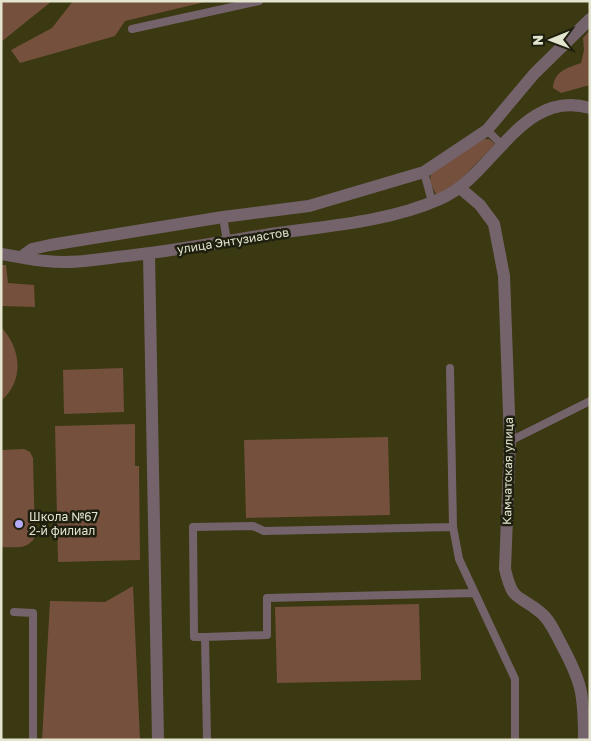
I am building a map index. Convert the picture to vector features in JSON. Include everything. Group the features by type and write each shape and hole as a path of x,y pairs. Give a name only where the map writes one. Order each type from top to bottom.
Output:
{"street":[{"path":"21,257 32,250 50,245 222,217 309,206 424,172 487,130 534,74 590,19"},
{"name":"улица Энтузиастов","path":"1,254 47,261 84,261 149,254 367,220 432,202 460,188 533,115 563,105 577,104 590,108"},
{"name":"Камчатская улица","path":"460,188 480,205 494,224 504,276 510,442 505,569 509,586 518,599 540,612 549,621 580,679 584,700 584,740"},
{"path":"149,254 158,740"}],"lane":[{"path":"132,29 259,1"},
{"path":"487,130 503,146"},
{"path":"424,172 432,202"},
{"path":"222,217 227,241"},
{"path":"450,368 453,527 459,559 515,679 515,740"},
{"path":"510,442 590,400"},
{"path":"453,527 264,531 253,526 192,527 194,637 267,635 266,598 474,593"},
{"path":"14,612 33,613 33,740"},
{"path":"205,637 207,740"}],"shaded area":[{"path":"1,1 52,1 1,42"},
{"path":"73,1 209,1 125,21 115,36 20,63 11,50 52,28"},
{"path":"590,30 590,85 561,93 553,88 554,82 562,71 581,63 584,50 583,38"},
{"path":"484,139 489,139 495,144 461,179 437,196 430,183 431,172"},
{"path":"1,265 6,265 8,283 34,285 35,307 1,306"},
{"path":"1,327 13,344 18,364 14,384 1,401"},
{"path":"123,368 124,412 64,414 63,370"},
{"path":"135,424 135,466 139,466 140,560 58,562 55,426"},
{"path":"388,437 390,515 246,518 244,440"},
{"path":"24,449 30,452 33,458 35,537 25,546 1,547 1,450"},
{"path":"133,586 140,740 42,740 50,601 105,602"},
{"path":"419,604 421,680 277,683 275,607"}],"place":[{"name":"Школа №67 2-й филиал","path":"19,524"}]}
